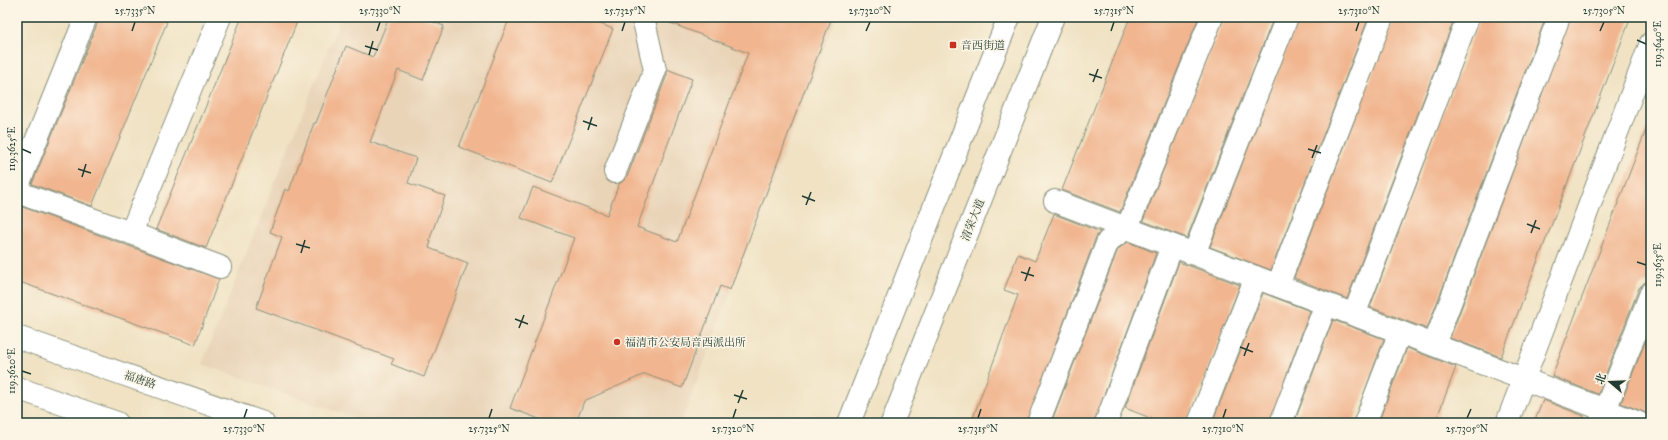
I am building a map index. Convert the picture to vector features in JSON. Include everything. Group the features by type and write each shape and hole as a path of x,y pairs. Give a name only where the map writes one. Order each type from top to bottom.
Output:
{"street":[{"path":"17,188 86,17"},
{"path":"131,233 220,17"},
{"path":"615,172 656,70 643,17"},
{"path":"849,423 1009,17"},
{"name":"清荣大道","path":"892,423 1053,17"},
{"path":"1038,423 1108,241 1127,228 1212,17"},
{"path":"1194,254 1287,17"},
{"path":"1278,285 1382,17"},
{"path":"1354,315 1468,17"},
{"path":"1434,345 1558,17"},
{"path":"1507,423 1651,43"},
{"path":"17,192 220,267"},
{"path":"1055,201 1524,380 1603,416 1640,423"},
{"path":"1106,423 1172,246"},
{"path":"1198,423 1256,277"},
{"path":"1603,416 1651,293"},
{"path":"1281,423 1326,304"},
{"path":"1365,423 1400,332"},
{"name":"福唐路","path":"17,337 263,423"},
{"path":"17,388 117,423"}],"shaded area":[{"path":"341,17 836,17 681,423 369,423 202,364"}],"building":[{"path":"100,17 154,17 167,22 92,206 32,184"},
{"path":"242,17 299,17 206,248 156,229"},
{"path":"389,17 421,17 444,26 423,80 398,70 370,142 416,158 408,183 445,196 429,241 431,241 429,248 468,263 424,377 391,364 394,359 256,308 282,237 270,232 285,189 289,191 314,123 316,123 346,46 373,57"},
{"path":"510,17 583,17 613,29 552,183 459,147"},
{"path":"661,17 832,17 730,290 720,286 682,388 645,374 584,401 576,423 550,423 510,408 574,238 521,218 533,187 607,215 619,184 627,177 667,75 667,69 692,79 637,227 677,242 748,53 660,19"},
{"path":"1130,17 1199,17 1120,212 1062,190"},
{"path":"1224,17 1274,17 1187,238 1143,221"},
{"path":"1299,17 1369,17 1271,270 1210,247"},
{"path":"1394,17 1455,17 1347,299 1294,278"},
{"path":"1480,17 1546,17 1427,329 1370,307"},
{"path":"1571,17 1631,17 1501,357 1450,338"},
{"path":"1649,122 1651,122 1651,281 1644,283 1639,288 1598,394 1552,376"},
{"path":"17,205 219,279 195,345 17,281"},
{"path":"1054,214 1100,232 1096,237 1026,423 971,423 1018,295 1004,290 1018,254 1035,261"},
{"path":"1128,242 1156,253 1094,423 1051,423 1118,249"},
{"path":"1179,262 1240,285 1187,423 1163,423 1125,408"},
{"path":"1263,293 1310,311 1269,423 1212,423"},
{"path":"1333,320 1384,339 1353,423 1294,423"},
{"path":"1651,327 1651,419 1644,412 1621,403"},
{"path":"1407,348 1456,367 1435,423 1378,423"},
{"path":"1543,400 1584,416 1582,423 1534,423"}],"place":[{"name":"音西街道","path":"953,45"},
{"name":"福清市公安局音西派出所","path":"617,342"}]}
